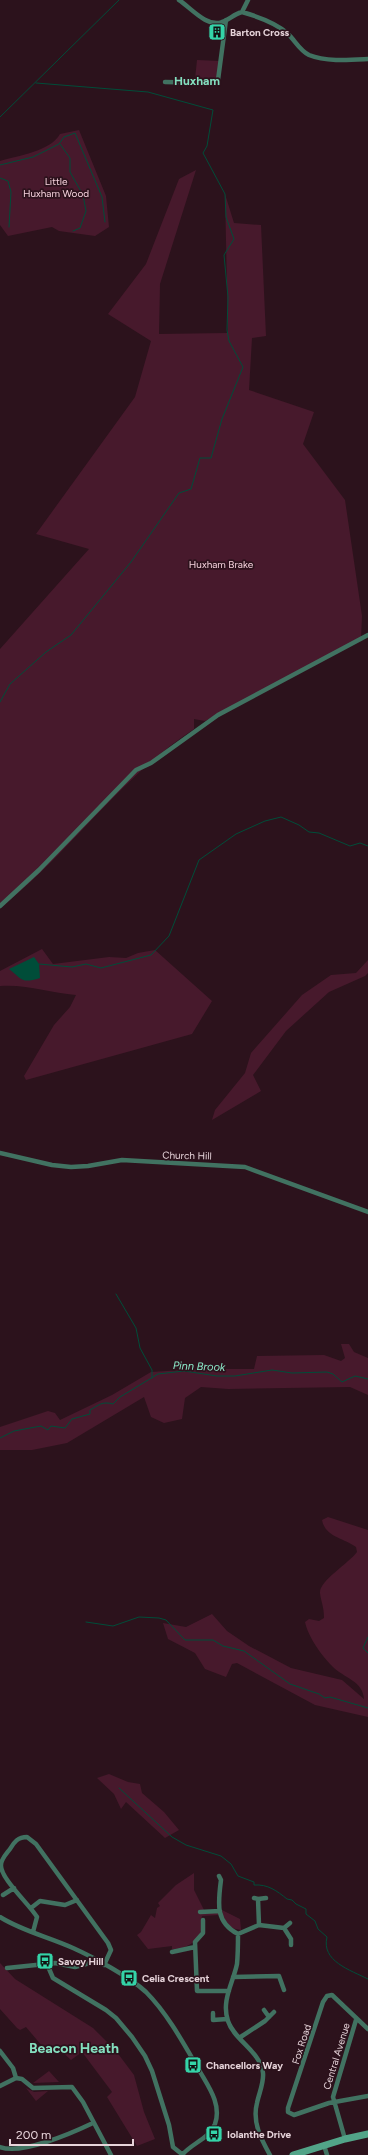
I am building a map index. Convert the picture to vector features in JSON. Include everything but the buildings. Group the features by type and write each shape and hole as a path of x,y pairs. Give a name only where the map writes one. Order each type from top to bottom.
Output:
{"street":[{"path":"179,0 207,21 220,23 242,12 248,0"},
{"path":"242,12 280,28 287,33 301,49 313,56 336,60 368,59"},
{"path":"165,82 208,83 218,80 226,20"},
{"path":"0,906 39,870 136,770 151,763 218,715 368,635"},
{"name":"Church Hill","path":"0,1153 52,1165 72,1167 88,1166 122,1160 245,1167 368,1212"},
{"path":"33,1932 38,1919 2,1872 1,1864 18,1839 28,1837 36,1844 110,1947 110,1954 104,1965"},
{"path":"220,1876 221,1917 225,1926 238,1934"},
{"path":"3,1895 14,1888"},
{"path":"213,1895 220,1894"},
{"path":"259,1925 256,1898 266,1898"},
{"path":"31,1908 40,1901 65,1905 77,1900"},
{"path":"200,1912 220,1912"},
{"path":"0,1917 84,1954 146,1992 164,2014 213,2095 216,2112 213,2126 204,2138 188,2148 182,2155 173,2147 169,2125 152,2071 145,2056 132,2037 116,2018 106,2010 53,1978 47,1964"},
{"path":"197,1991 196,1940 203,1933 203,1920"},
{"path":"238,1934 259,1925 284,1928 290,1923"},
{"path":"284,1928 291,1939 291,1946"},
{"path":"238,1934 237,1964 234,1977 228,1991 226,2003 227,2019 232,2029 262,2067 263,2080 256,2104 256,2123 270,2155"},
{"path":"172,1952 196,1947"},
{"path":"81,1966 84,1954"},
{"path":"7,1968 15,1970 47,1964 60,1964 76,1967 97,1961"},
{"path":"279,1976 283,1971"},
{"path":"234,1977 279,1976"},
{"path":"279,1976 284,1990"},
{"path":"191,1992 228,1991"},
{"name":"Fox Road","path":"334,2102 294,2115 288,2112 288,2108 327,1996 332,1995 339,2000 356,2020"},
{"path":"264,2010 269,2017"},
{"path":"239,2038 274,2012"},
{"path":"213,2013 212,2022 227,2019"},
{"path":"356,2020 368,2029"},
{"name":"Central Avenue","path":"345,2139 333,2097 356,2020"},
{"path":"0,2051 13,2068 16,2078"},
{"path":"0,2086 16,2078 22,2079 33,2088 72,2087 83,2102 111,2155"},
{"path":"334,2102 368,2096"},
{"path":"0,2148 15,2148 52,2141 93,2123"},
{"path":"293,2155 345,2139 368,2134"},
{"path":"324,2145 327,2155"}],"green space":[{"path":"197,60 219,61 218,80 195,79"},
{"name":"Little Huxham Wood","path":"79,130 106,196 109,227 95,236 59,231 52,227 8,236 0,225 0,161 42,149 56,140 60,134"},
{"name":"Huxham Brake","path":"196,170 160,284 159,334 228,333 225,194 234,223 261,225 266,336 252,338 249,390 314,412 303,444 345,500 362,616 361,639 205,721 194,719 194,729 142,770 49,864 0,908 0,649 89,549 36,534 135,397 151,341 108,314 146,264 179,179"},
{"path":"42,949 53,964 109,957 126,958 138,953 155,950 212,1001 192,1034 26,1080 24,1076 54,1025 70,1007 76,995 29,987 0,986 0,971"},
{"path":"368,960 368,973 365,976 329,992 286,1031 253,1075 261,1091 212,1120 215,1110 245,1073 251,1053 302,995 331,975 356,973"},
{"path":"341,1344 349,1344 354,1352 368,1358 368,1395 350,1387 228,1389 201,1387 185,1398 182,1419 164,1423 151,1417 144,1397 67,1443 32,1450 0,1450 0,1427 48,1411 55,1413 60,1420 112,1395 151,1372 198,1369 254,1369 257,1356 324,1355 341,1361 345,1358"},
{"path":"328,1517 368,1530 368,1717 315,1705 237,1663 232,1664 226,1677 205,1669 195,1653 168,1639 163,1623 186,1627 212,1614 227,1631 249,1646 291,1668 342,1680 364,1699 363,1693 357,1684 337,1671 320,1652 309,1634 305,1622 309,1619 319,1621 324,1618 324,1610 320,1593 321,1588 329,1578 357,1552 356,1547 331,1534 327,1530 322,1520"},
{"path":"109,1774 128,1782 140,1784 142,1793 164,1812 179,1830 165,1838 126,1802 121,1809 114,1794 97,1778"},
{"path":"194,1873 194,1890 204,1910 219,1910 219,1915 202,1916 200,1935 188,1946 176,1949 172,1949 172,1946 148,1949 137,1935 141,1932 151,1915 155,1918 157,1908 160,1906 158,1903 176,1885"},
{"path":"222,1910 240,1919 241,1930 231,1928 223,1917"},
{"path":"0,1963 15,1979 93,2028 116,2051 134,2075 144,2112 155,2139 137,2146 107,2097 112,2092 82,2052 71,2060 57,2047 48,2053 26,2027 20,2030 17,2028 0,2009"},
{"path":"49,2071 59,2082 33,2083"},
{"path":"26,2088 34,2092 48,2091 36,2101"}],"shaded area":[{"path":"34,957 39,964 40,978 29,981 22,980 9,969"}],"waterway":[{"path":"0,117 119,0"},
{"path":"0,702 10,684 46,652 71,635 131,562 179,493 191,489 200,458 211,458 222,419 243,367 229,341 227,330 228,297 224,255 234,239 226,217 225,194 203,153 207,146 213,110 148,92 36,83"},
{"path":"0,165 33,157 59,144 64,137 75,133 102,197 105,222"},
{"path":"60,144 70,158 70,172 83,195 86,211 80,228 73,231"},
{"path":"0,178 8,181 11,192 9,227"},
{"path":"39,964 72,967 86,964 101,968 151,955 169,936 199,860 236,834 265,821 281,817 299,825 309,832 319,833 350,846 360,843 368,846"},
{"path":"116,1294 136,1328 140,1348 152,1370 152,1378"},
{"name":"Pinn Brook","path":"0,1438 14,1431 41,1426 48,1430 51,1426 65,1428 72,1419 90,1414 90,1410 101,1404 113,1404 120,1397 158,1374 184,1371 217,1376 235,1376 272,1370 292,1373 327,1372 333,1374 342,1382 355,1376 368,1379"},
{"path":"86,1622 113,1626 139,1617 159,1618 166,1620 185,1640 213,1640 223,1646 244,1651 290,1684 319,1694 325,1698 330,1697 368,1708"},
{"name":"Pinn Brook","path":"368,1637 363,1648 368,1653"},
{"path":"119,1788 172,1837 186,1845 221,1856 231,1864 238,1876 254,1882 254,1885 272,1889 306,1909 306,1914 315,1921 318,1929 327,1937 326,1945 328,1952 338,1964 368,1979"}],"place":[{"name":"Barton Cross","path":"217,32"},
{"name":"Savoy Hill","path":"45,1961"},
{"name":"Celia Crescent","path":"129,1978"},
{"name":"Chancellors Way","path":"193,2065"},
{"name":"Iolanthe Drive","path":"214,2134"}],"district":[{"name":"Huxham","path":"197,81"},
{"name":"Beacon Heath","path":"74,2048"}]}
